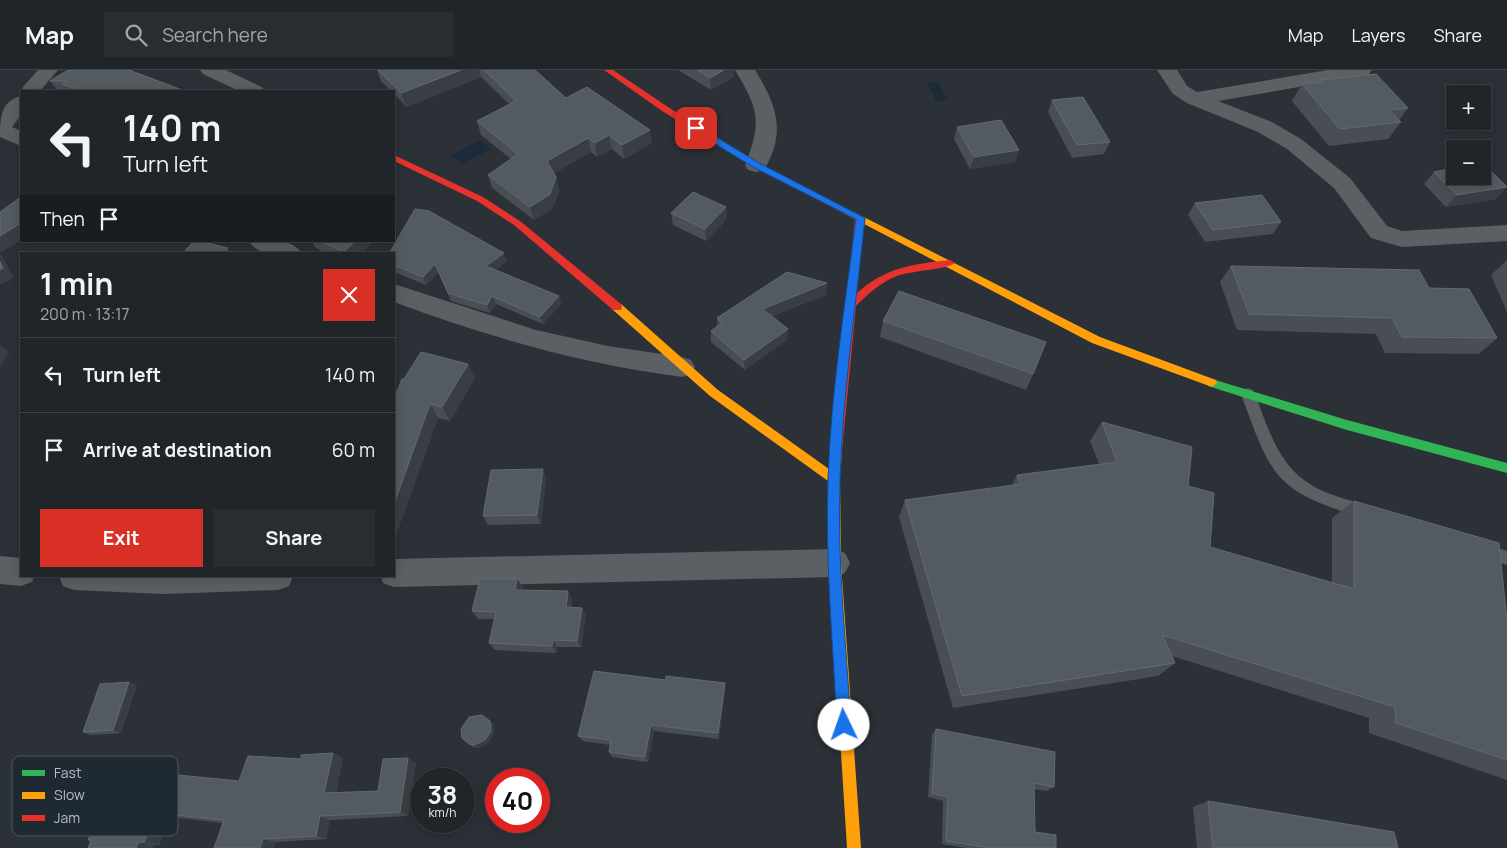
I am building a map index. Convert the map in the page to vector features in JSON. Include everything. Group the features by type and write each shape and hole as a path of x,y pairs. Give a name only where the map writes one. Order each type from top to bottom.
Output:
{"street":[{"path":"31,90 48,70"},
{"path":"210,70 253,90"},
{"path":"608,70 665,110 756,165 950,263 1096,340 1183,374 1347,426 1507,468"},
{"path":"745,70 768,112 768,133 756,165"},
{"path":"1167,70 1180,90 1194,99 1264,127 1294,144 1342,183 1373,226 1388,237 1402,239 1507,234"},
{"path":"1194,99 1362,70"},
{"path":"20,103 0,128 20,138"},
{"path":"395,158 480,199 517,223 651,336 682,367 772,437 834,480"},
{"path":"854,848 835,563 834,480 849,306 860,218"},
{"path":"262,242 286,252"},
{"path":"849,306 879,279 891,273 912,267 950,263"},
{"path":"395,293 465,319 588,354 639,363 682,367"},
{"path":"395,573 835,563"},
{"path":"0,570 20,572"},
{"path":"96,577 163,580 249,577"}],"lane":[{"path":"1248,394 1274,458 1290,480 1310,492 1378,516"},
{"path":"1470,546 1507,558"}],"water":[{"path":"938,82 948,100 936,101 927,83"},
{"path":"480,140 491,149 462,164 451,155"}],"building":[{"path":"68,70 129,70 182,90 78,90 62,84 67,81 50,81"},
{"path":"378,70 461,70 401,93"},
{"path":"484,70 535,70 566,98 587,87 650,130 622,145 609,135 595,143 588,138 547,161 556,177 550,194 530,207 488,175 518,154 477,121 516,101"},
{"path":"697,70 724,70 710,78"},
{"path":"1376,74 1408,108 1389,110 1401,122 1340,129 1302,84 1322,82 1320,80"},
{"path":"1083,97 1110,142 1077,145 1052,100"},
{"path":"1001,120 1019,150 974,157 957,127"},
{"path":"1446,170 1446,184 1434,172"},
{"path":"1491,171 1507,187 1457,195 1447,185 1491,185"},
{"path":"693,192 726,207 705,229 671,213"},
{"path":"1262,195 1281,222 1213,230 1195,203"},
{"path":"20,198 20,224 0,236 0,212"},
{"path":"415,209 429,211 504,253 486,266 559,296 540,317 492,296 487,305 448,293 435,264 423,277 395,265 395,252 390,252"},
{"path":"193,242 204,242 228,248 225,252 184,252"},
{"path":"322,242 354,242 344,252"},
{"path":"1231,266 1419,270 1429,288 1469,289 1497,338 1402,337 1392,318 1249,314"},
{"path":"787,272 827,283 763,309 788,329 744,360 711,331 722,323 717,318"},
{"path":"899,291 1046,342 1033,374 883,321"},
{"path":"421,352 468,364 442,407 430,404 395,501 395,396 402,379 404,379"},
{"path":"1102,422 1192,447 1188,486 1214,493 1210,547 1354,589 1354,501 1499,543 1507,621 1507,760 1396,723 1395,707 1162,635 1175,663 962,696 905,500 1021,484 1017,475 1117,462"},
{"path":"543,469 537,515 483,516 491,470"},
{"path":"480,579 517,579 515,590 568,591 566,607 582,608 577,641 553,640 552,646 489,643 496,612 472,611"},
{"path":"594,671 666,680 666,676 725,683 718,733 651,725 645,757 609,752 611,740 578,736"},
{"path":"129,682 113,730 83,732 100,684"},
{"path":"482,715 490,721 491,731 485,740 474,745 469,744 462,738 461,729 469,717"},
{"path":"936,729 1055,752 1054,787 1034,783 1035,832 1056,835 1056,848 990,848 946,841 948,797 932,793"},
{"path":"333,753 324,793 378,791 383,759 408,758 400,812 320,816 316,836 263,839 260,848 214,848 224,820 178,815 178,775 239,781 248,756 301,759 301,755"},
{"path":"1208,801 1394,832 1398,848 1213,848"},
{"path":"90,836 147,836 144,842 139,842 136,848 88,848 91,840 88,840"}],"traffic: fast":[{"path":"1212,383 1347,425 1507,468"}],"traffic: slow":[{"path":"848,212 1096,340 1212,383"},
{"path":"617,307 714,393 834,479"},
{"path":"836,451 834,479 835,563 854,848"}],"traffic: jam":[{"path":"608,70 665,109 756,165 848,212"},
{"path":"395,158 480,199 517,223 617,307"},
{"path":"836,451 860,218"},
{"path":"849,307 862,294 894,273 918,267 950,263"}],"route":[{"path":"696,128 756,165 860,218 849,306 834,480 835,563 844,725"}]}
